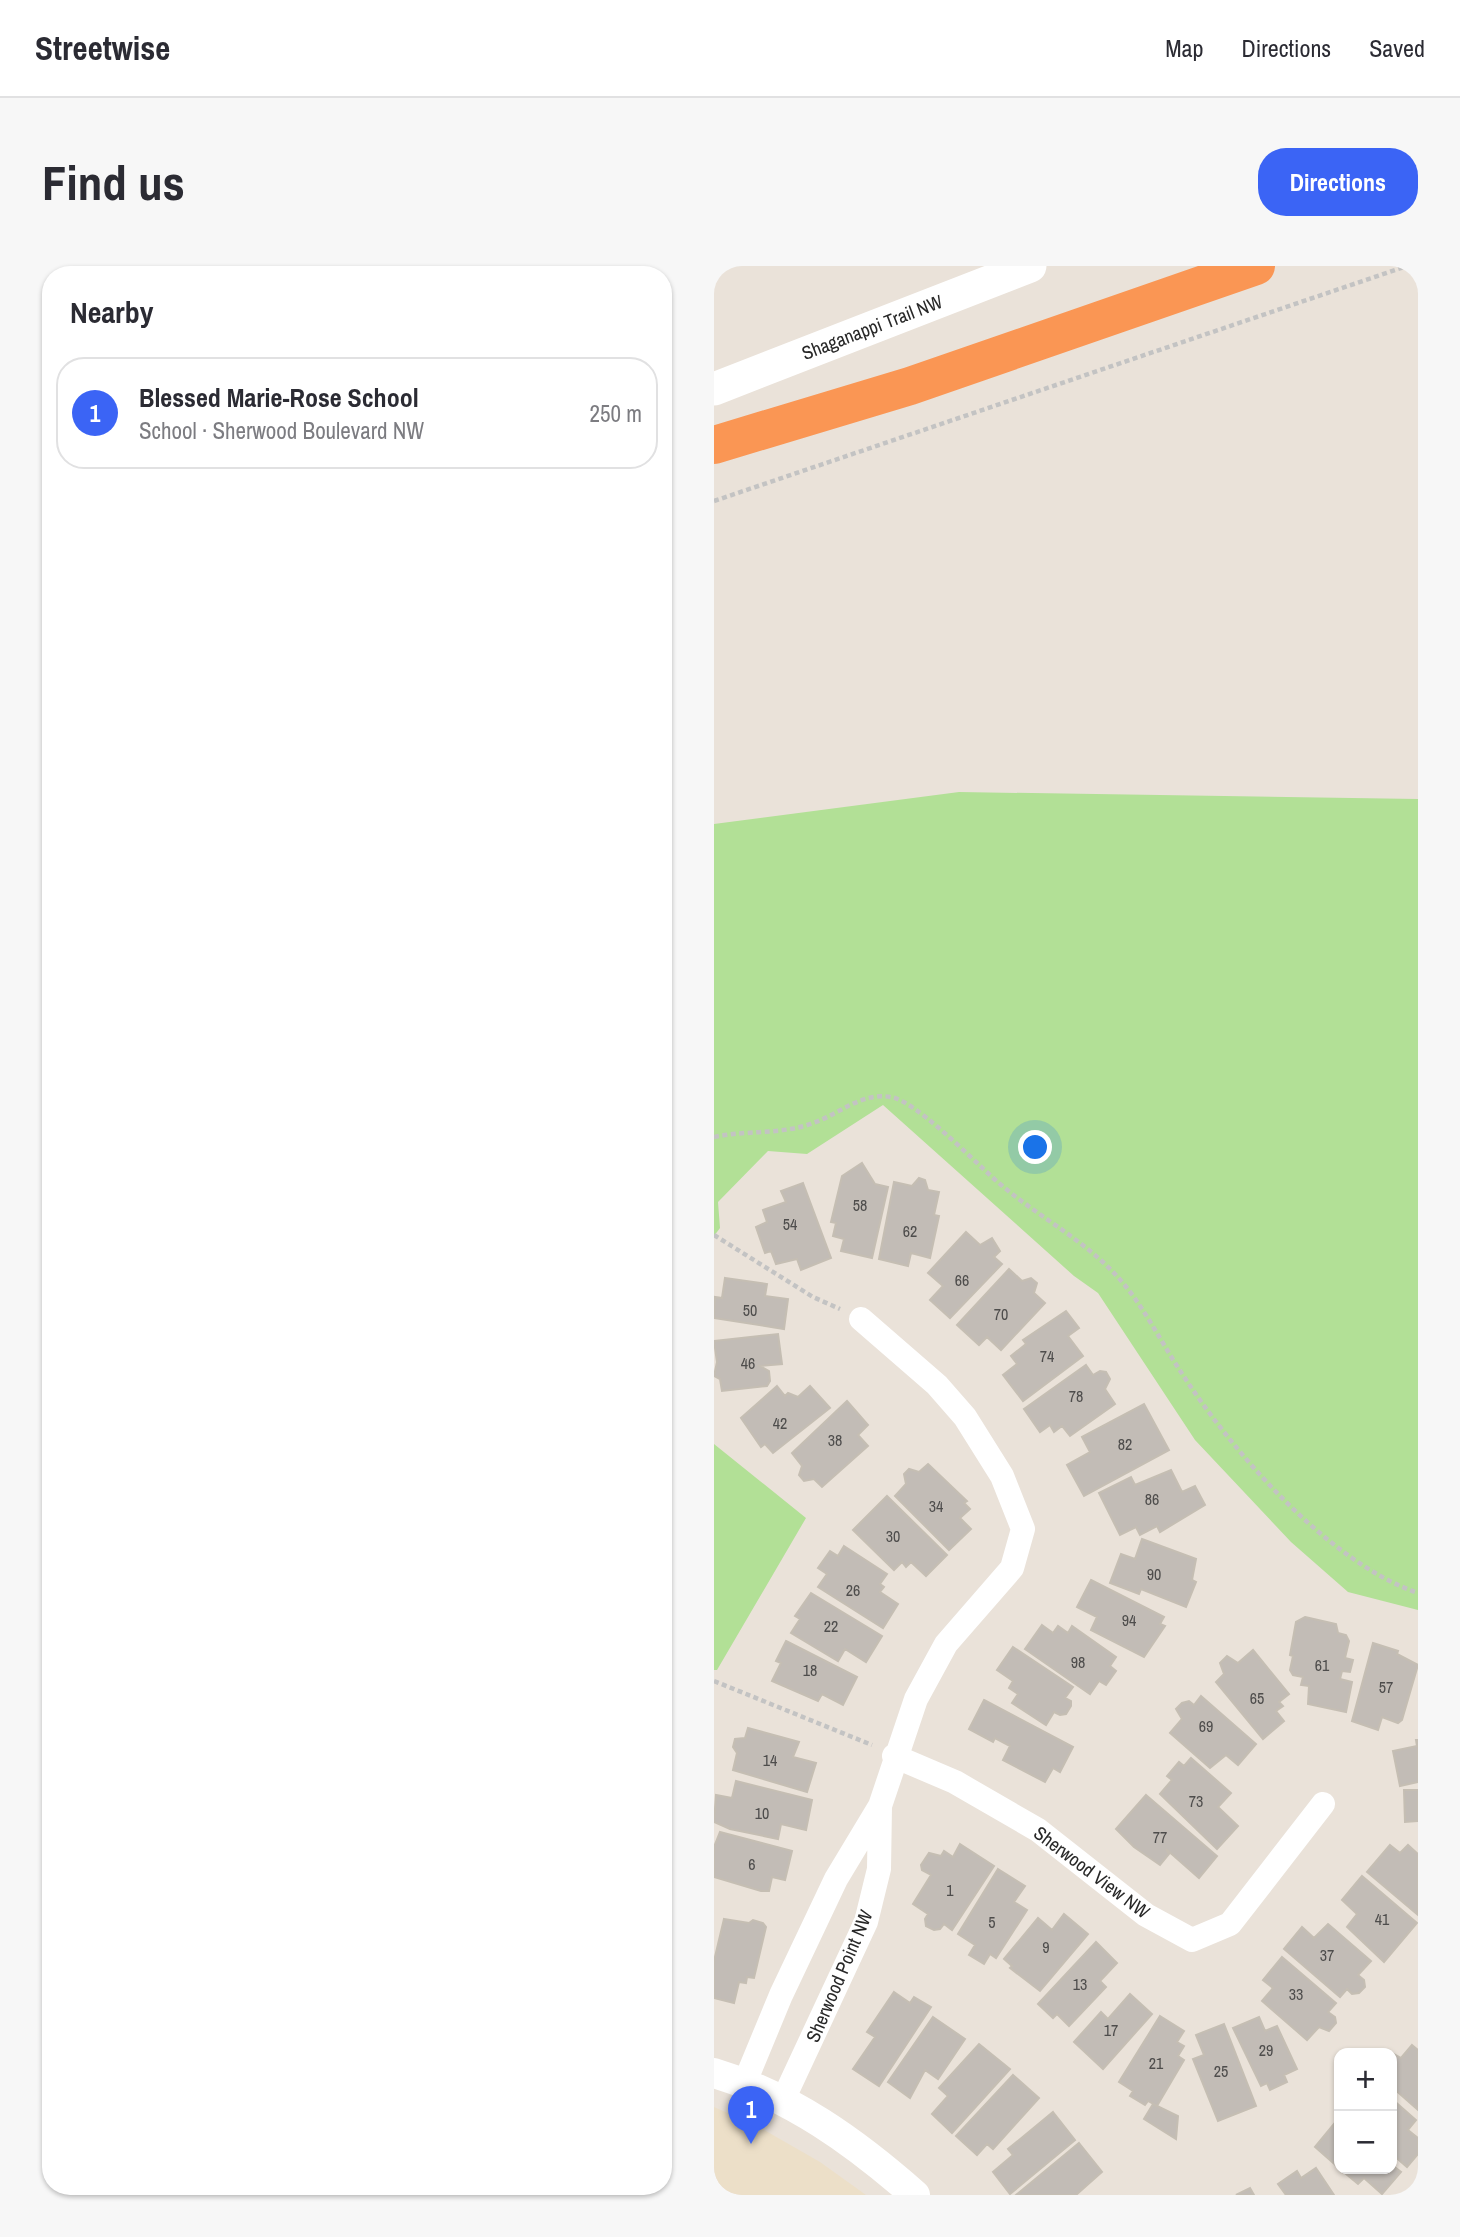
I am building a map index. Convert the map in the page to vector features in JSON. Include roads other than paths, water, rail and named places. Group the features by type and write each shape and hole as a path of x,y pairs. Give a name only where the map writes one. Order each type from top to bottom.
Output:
{"highway":[{"path":"714,445 910,386 1256,266"}],"main road":[{"name":"Shaganappi Trail NW","path":"714,389 1030,266"}],"street":[{"name":"Sherwood Point NW","path":"783,2100 866,1922 879,1869 880,1806 894,1756 916,1699 946,1644 1013,1568 1023,1529 1002,1476 965,1417 937,1385 861,1319"},
{"name":"Sherwood View NW","path":"894,1756 955,1782 1038,1830 1146,1914 1192,1940 1230,1924 1323,1804"},
{"name":"Sherwood Point NW","path":"746,2082 781,1995 836,1879 880,1806"},
{"path":"714,2073 746,2082 783,2100 852,2143 915,2195"}],"place":[{"name":"Blessed Marie-Rose School","path":"751,2144"}]}
